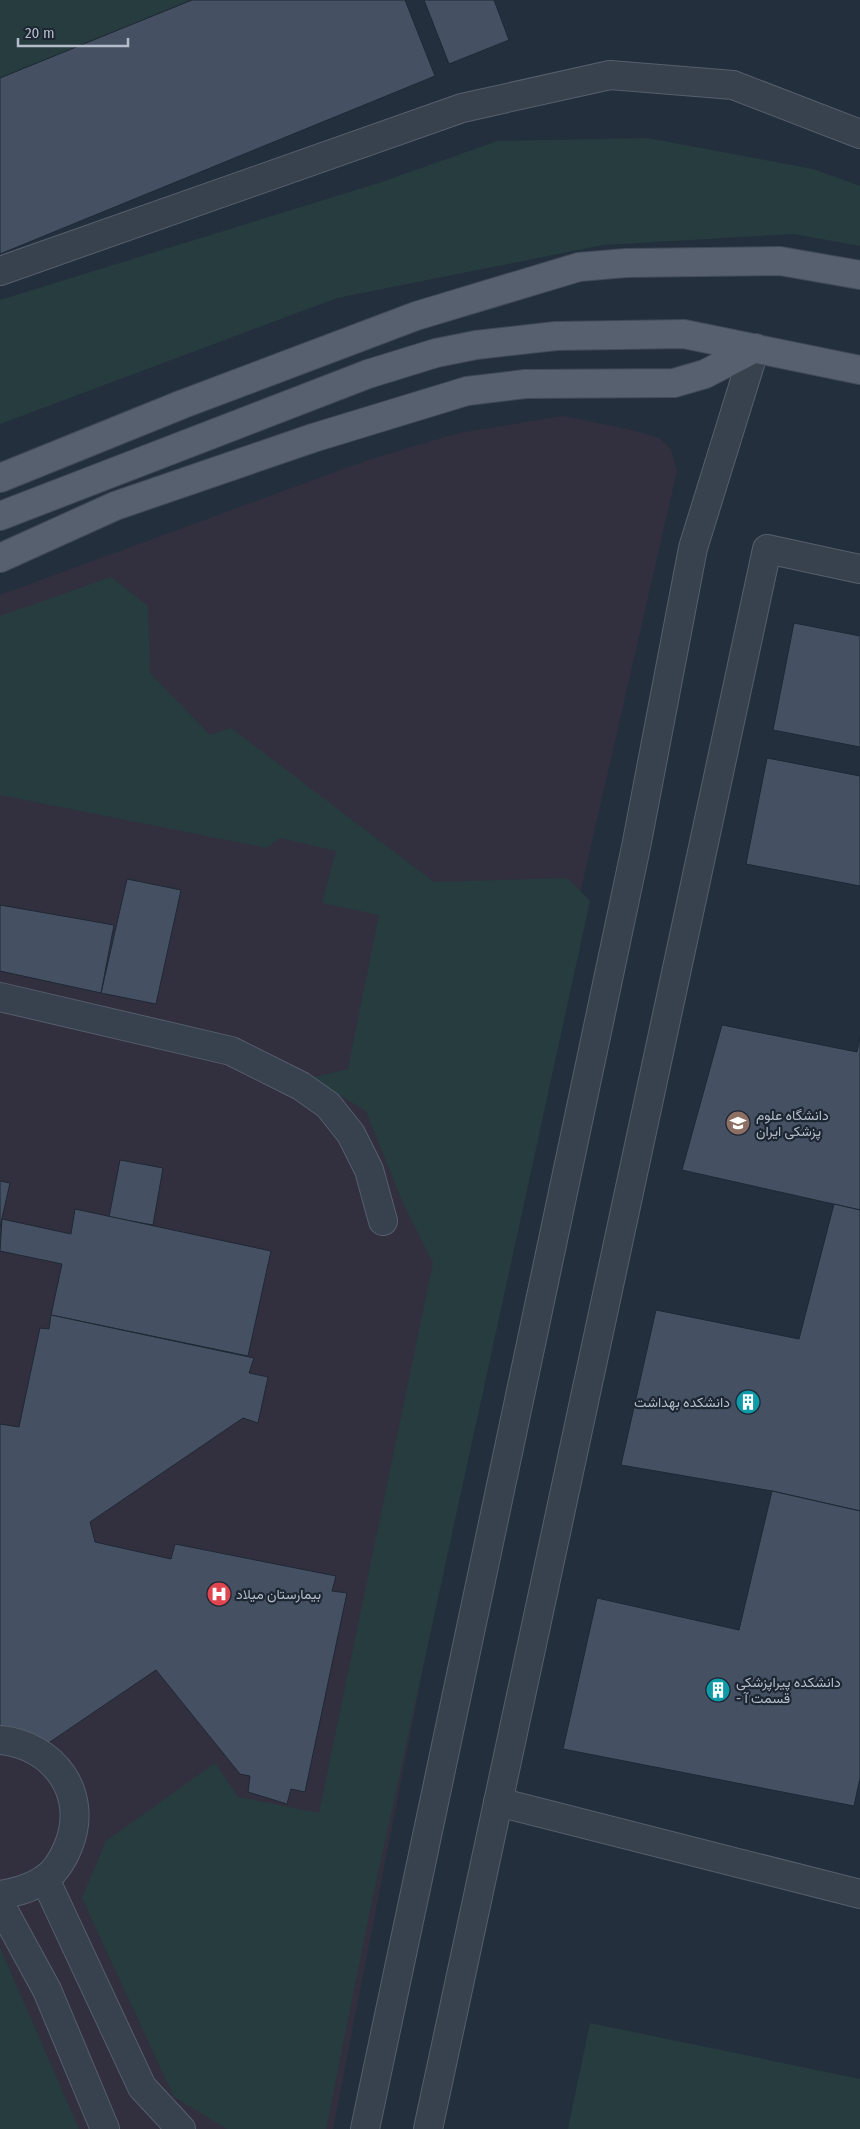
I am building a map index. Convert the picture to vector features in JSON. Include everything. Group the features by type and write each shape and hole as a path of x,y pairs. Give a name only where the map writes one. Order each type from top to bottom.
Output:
{"main road":[{"path":"0,478 183,404 416,316 579,267 626,263 780,261 860,275"},
{"path":"0,516 368,374 436,353 476,345 556,336 684,334 860,370"},
{"path":"0,558 115,506 313,438 467,391 525,384 674,383 705,374 755,348"}],"lane":[{"path":"0,271 462,108 610,75 733,85 860,134"},
{"path":"365,2129 634,857 693,548 755,348"},
{"path":"428,2129 767,549 860,569"},
{"path":"0,997 231,1051 302,1086 328,1105 351,1134 369,1170 382,1220"},
{"path":"0,1740 18,1742 39,1751 58,1767 70,1788 75,1811 73,1835 63,1860 45,1879 22,1891 0,1894"},
{"path":"498,1802 860,1894"},
{"path":"45,1879 142,2088 181,2129"},
{"path":"0,1904 47,1990 105,2129"}],"shaded area":[{"name":"بیمارستان میلاد","path":"563,416 632,430 659,438 671,449 677,471 542,1059 333,2129 0,2129 0,595 368,460 459,433"}],"green space":[{"path":"0,0 190,0 0,82"},
{"path":"647,138 813,169 860,186 860,246 794,234 603,245 337,298 0,424 0,300 382,182 497,141"},
{"path":"111,577 148,606 150,673 210,735 231,728 434,882 567,878 590,901 370,1910 326,2129 227,2129 174,2097 82,1898 106,1841 215,1763 238,1797 319,1813 433,1263 402,1201 366,1111 311,1078 348,1069 379,915 322,903 336,851 280,838 267,848 0,795 0,616"},
{"path":"0,1948 79,2129 0,2129"},
{"path":"590,2023 860,2079 860,2129 568,2129"}],"building":[{"path":"192,0 405,0 435,76 0,254 0,78"},
{"path":"424,0 494,0 509,40 449,64"},
{"path":"794,623 860,636 860,747 773,730"},
{"path":"767,758 860,776 860,886 746,864"},
{"path":"127,879 181,890 156,1004 101,993"},
{"path":"0,905 114,925 101,993 0,971"},
{"path":"722,1025 857,1052 860,1037 860,1210 682,1170"},
{"path":"120,1160 163,1168 153,1225 109,1217"},
{"path":"0,1181 10,1183 0,1227"},
{"name":"دانشکده بهداشت","path":"834,1204 860,1210 860,1511 772,1491 621,1465 656,1310 799,1339"},
{"path":"75,1209 271,1251 248,1356 51,1315 62,1264 0,1251 2,1219 71,1234"},
{"path":"51,1315 254,1358 249,1373 268,1377 258,1423 243,1418 90,1522 95,1542 171,1559 175,1544 336,1576 332,1591 347,1593 305,1792 291,1789 287,1804 248,1792 250,1776 240,1774 156,1670 47,1744 0,1734 0,1424 19,1427 40,1328 49,1329"},
{"name":"دانشکده پیراپزشکی - قسمت آ","path":"772,1491 860,1511 860,1778 854,1806 563,1749 597,1598 739,1630"}],"place":[{"name":"دانشگاه علوم پزشکی ایران","path":"738,1123"},
{"name":"دانشکده بهداشت","path":"748,1402"},
{"name":"بیمارستان میلاد","path":"219,1594"},
{"name":"دانشکده پیراپزشکی - قسمت آ","path":"718,1690"}]}
